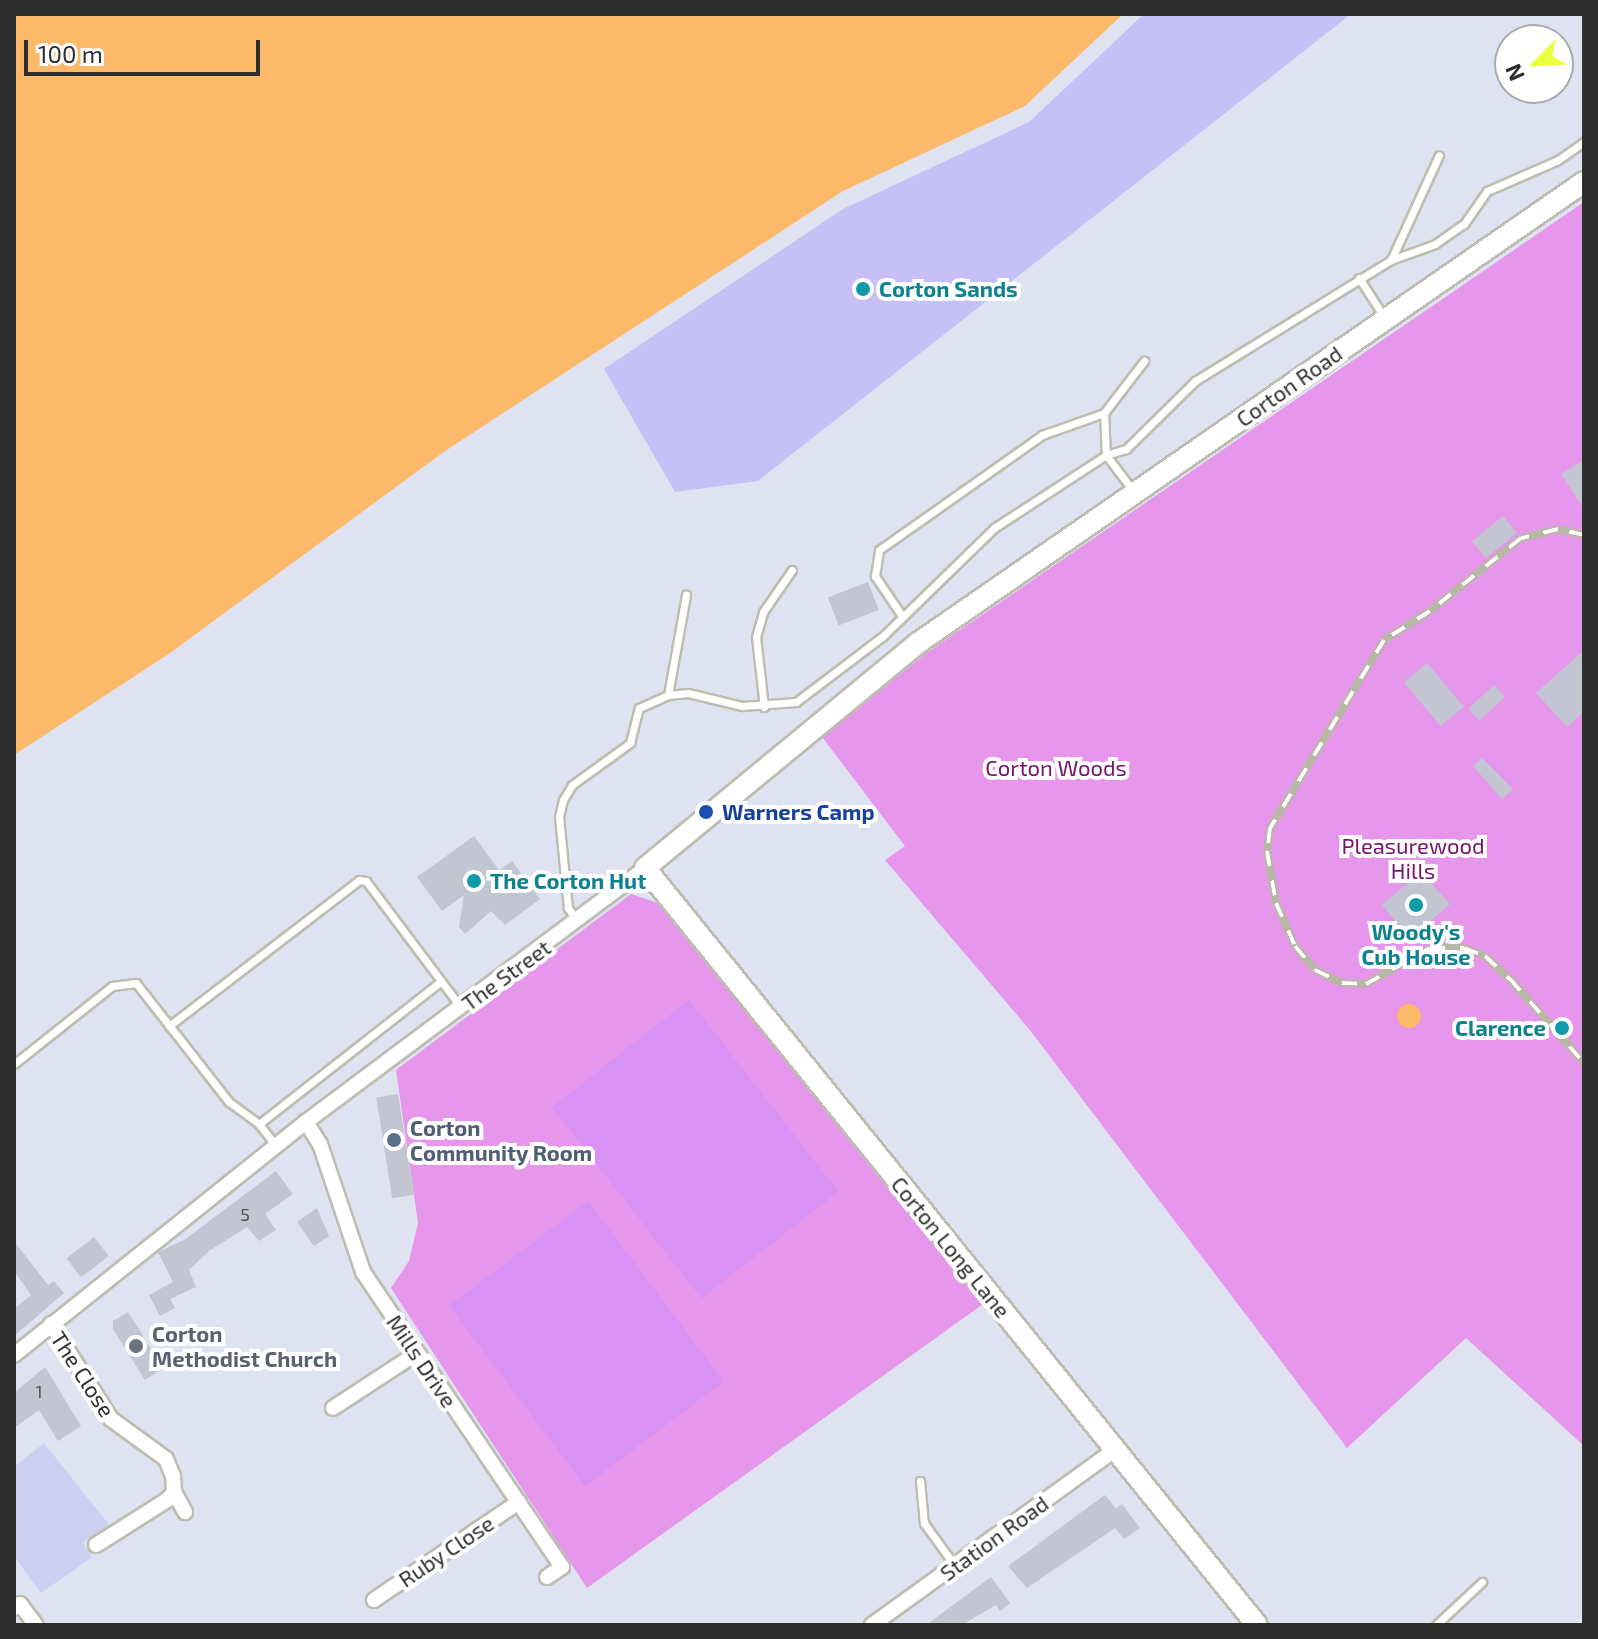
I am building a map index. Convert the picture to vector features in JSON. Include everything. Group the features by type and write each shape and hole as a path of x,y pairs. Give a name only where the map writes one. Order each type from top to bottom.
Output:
{"main road":[{"name":"Corton Road","path":"994,590 1584,182"},
{"name":"The Street","path":"645,868 918,643 994,590"},
{"name":"Corton Long Lane","path":"645,868 1257,1625"}],"street":[{"name":"The Street","path":"14,1355 306,1122 579,921 645,868"},
{"name":"Mills Drive","path":"306,1122 320,1144 363,1272 562,1567 547,1577"},
{"name":"The Close","path":"51,1324 120,1430 166,1459 174,1492 185,1512"},
{"path":"333,1408 417,1353"},
{"name":"Station Road","path":"872,1625 1115,1450"},
{"path":"96,1545 174,1492"},
{"name":"Ruby Close","path":"374,1600 519,1502"},
{"path":"14,1608 20,1604 36,1625"}],"lane":[{"path":"579,921 568,908 559,817 563,800 572,785 630,743 639,708 668,695 708,694 742,706 764,707 796,702 883,636 900,613 994,528 1106,455 1126,449 1195,381 1359,278 1391,260 1435,244 1464,224 1487,191 1558,160 1584,142"},
{"path":"1391,260 1439,155"},
{"path":"1359,278 1385,320"},
{"path":"900,613 875,576 879,550 1042,435 1104,413 1144,361"},
{"path":"1104,413 1106,455 1135,493"},
{"path":"764,707 756,637 763,612 792,570"},
{"path":"668,695 686,595"},
{"path":"169,1026 359,880 366,881 462,1008"},
{"path":"259,1124 440,982"},
{"path":"14,1064 112,986 136,983 229,1102 259,1124 276,1146"},
{"path":"920,1481 924,1523 955,1566"},
{"path":"1436,1625 1482,1582"}],"shaded area":[{"path":"14,14 1123,14 1025,106 843,191 445,451 170,653 14,755"},
{"path":"689,1000 839,1191 701,1299 552,1107"},
{"path":"1409,1004 1418,1007 1421,1016 1418,1025 1409,1028 1400,1025 1397,1016 1400,1007"},
{"path":"588,1201 724,1381 585,1486 449,1306"},
{"path":"44,1443 109,1525 83,1542 92,1557 41,1593 14,1556 14,1467"}],"green space":[{"name":"Corton Woods","path":"1584,202 1584,1446 1466,1338 1347,1448 1029,1029 885,860 905,846 822,737 925,654"},
{"path":"631,894 658,903 986,1302 587,1588 391,1288 409,1261 418,1223 396,1070"}],"sand":[{"name":"Corton Sands","path":"1144,14 1351,14 758,481 675,492 604,369 843,209 1029,122"}],"building":[{"path":"1584,460 1584,509 1561,474"},
{"path":"1503,516 1517,533 1486,558 1472,541"},
{"path":"868,582 879,610 839,625 828,597"},
{"path":"1584,650 1584,712 1567,727 1536,693"},
{"path":"1427,663 1464,707 1441,726 1404,682"},
{"path":"1494,685 1505,697 1479,721 1468,709"},
{"path":"1482,758 1513,789 1502,799 1473,766"},
{"name":"The Corton Hut","path":"474,836 499,870 512,861 540,899 505,925 491,911 465,934 459,927 464,895 442,911 417,877"},
{"name":"Woody's Cub House","path":"1421,871 1450,904 1411,938 1382,905"},
{"path":"1495,1019 1505,1028 1496,1037 1486,1029"},
{"name":"Corton Community Room","path":"398,1094 414,1195 392,1198 376,1097"},
{"path":"276,1171 293,1194 265,1214 276,1230 259,1241 247,1227 209,1251 189,1270 196,1287 170,1299 175,1308 160,1316 149,1295 173,1282 158,1252 184,1240"},
{"path":"317,1208 329,1236 314,1246 297,1222"},
{"path":"94,1237 109,1256 81,1277 66,1259"},
{"path":"14,1241 48,1285 54,1281 64,1293 14,1336 14,1309 31,1295 14,1271"},
{"name":"Corton Methodist Church","path":"128,1312 163,1368 145,1380 113,1329 113,1321"},
{"path":"45,1367 81,1426 58,1441 39,1410 14,1428 14,1393"},
{"path":"1105,1495 1116,1509 1122,1504 1140,1528 1124,1539 1115,1528 1027,1588 1008,1566"},
{"path":"991,1577 1010,1603 1000,1611 996,1605 962,1625 926,1625"}],"railway":[{"path":"1584,535 1558,529 1521,538 1430,611 1384,640 1270,828 1267,851 1276,903 1295,946 1315,970 1342,983 1366,984 1430,948 1464,948 1485,956 1510,979 1584,1063"}],"place":[{"name":"Corton Sands","path":"863,289"},
{"name":"Warners Camp","path":"706,812"},
{"name":"The Corton Hut","path":"474,881"},
{"name":"Woody's Cub House","path":"1416,905"},
{"name":"Clarence","path":"1562,1028"},
{"name":"Corton Community Room","path":"394,1140"},
{"name":"Corton Methodist Church","path":"136,1346"}],"park label":[{"name":"Pleasurewood Hills","path":"1413,858"}]}
